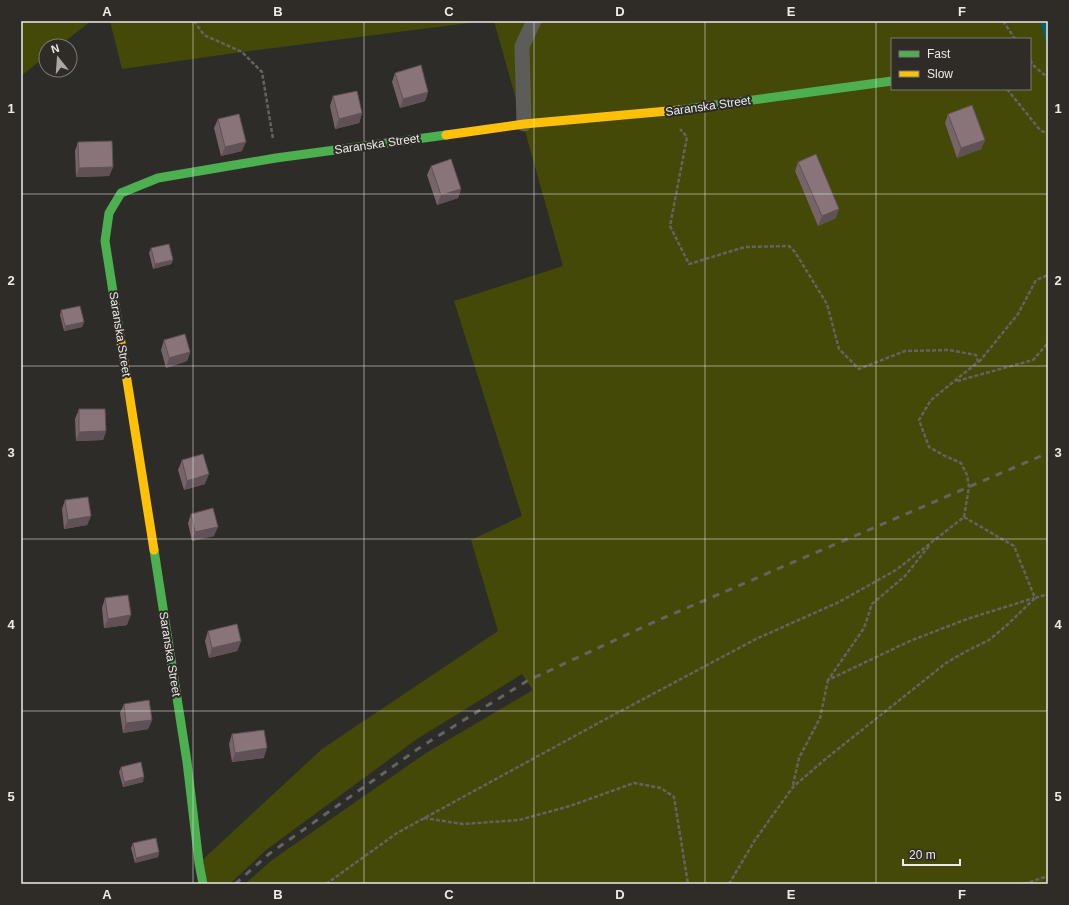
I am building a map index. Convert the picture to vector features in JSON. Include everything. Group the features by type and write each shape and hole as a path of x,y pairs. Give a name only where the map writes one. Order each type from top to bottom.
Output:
{"street":[{"path":"524,124 522,46 534,21"},
{"name":"Saranska Street","path":"203,884 199,863 187,762 105,241 109,213 121,193 158,178 276,158 524,124 665,112 891,81"}],"path":[{"path":"194,21 204,35 242,52 262,72 276,158"},
{"path":"1003,21 1014,38"},
{"path":"1031,62 1048,78"},
{"path":"1008,90 1040,130 1048,134"},
{"path":"665,112 687,137 670,226 689,264 745,247 789,246 795,252 827,304 838,349 860,370 905,351 949,350 976,355 978,362"},
{"path":"326,884 397,833 424,818 756,639 839,602 896,570 964,517 970,487 967,475 961,463 929,447 919,420 932,400 978,362 1018,314 1036,280 1048,275"},
{"path":"955,381 1033,360 1048,343"},
{"path":"964,517 1014,546 1035,598"},
{"path":"793,787 799,758 820,718 828,680 864,628 872,604 905,576 932,542"},
{"path":"828,680 910,641 967,619 1048,594"},
{"path":"729,884 755,840 793,787 823,761 946,663 989,640 1035,598"},
{"path":"424,818 463,824 518,820 570,806 634,783 661,788 674,797 688,884"},
{"path":"1024,884 1048,876"}],"green space":[{"path":"21,21 91,21 69,38 38,38 38,62 21,76"},
{"path":"110,21 484,21 122,69"},
{"path":"494,21 1040,21 1046,44 1048,46 1048,884 245,884 272,860 426,753 533,690 522,674 417,739 266,850 230,884 203,884 199,863 322,749 498,631 471,540 522,516 454,301 563,266"}],"water":[{"path":"1040,21 1048,21 1048,46 1046,44"}],"building":[{"path":"421,65 428,92 403,99 395,73"},
{"path":"357,91 362,113 339,119 333,96"},
{"path":"972,105 985,140 961,148 948,114"},
{"path":"239,114 246,142 225,147 218,119"},
{"path":"112,141 113,167 79,168 78,142"},
{"path":"816,154 839,209 822,216 798,162"},
{"path":"451,159 461,189 441,195 431,166"},
{"path":"169,244 173,260 155,264 151,248"},
{"path":"80,306 84,322 65,326 61,310"},
{"path":"185,334 190,352 169,358 164,340"},
{"path":"79,409 105,409 106,431 79,432"},
{"path":"203,454 209,474 187,481 182,460"},
{"path":"88,497 91,516 68,520 65,500"},
{"path":"213,508 218,527 195,532 191,514"},
{"path":"128,595 131,615 108,619 105,598"},
{"path":"237,624 241,641 212,648 208,631"},
{"path":"149,700 152,720 126,723 124,704"},
{"path":"264,730 267,748 235,753 232,734"},
{"path":"141,762 144,777 124,782 121,767"},
{"path":"156,838 159,852 136,858 133,843"}],"railway":[{"path":"235,884 269,854 422,746 527,681 654,622 1048,453"}],"traffic: fast":[{"path":"679,110 891,81"},
{"path":"119,330 105,241 109,213 121,193 158,178 276,158 446,135"},
{"path":"154,550 187,762 199,863 203,884"}],"traffic: slow":[{"path":"446,135 524,124 679,110"},
{"path":"119,330 154,550"}]}
